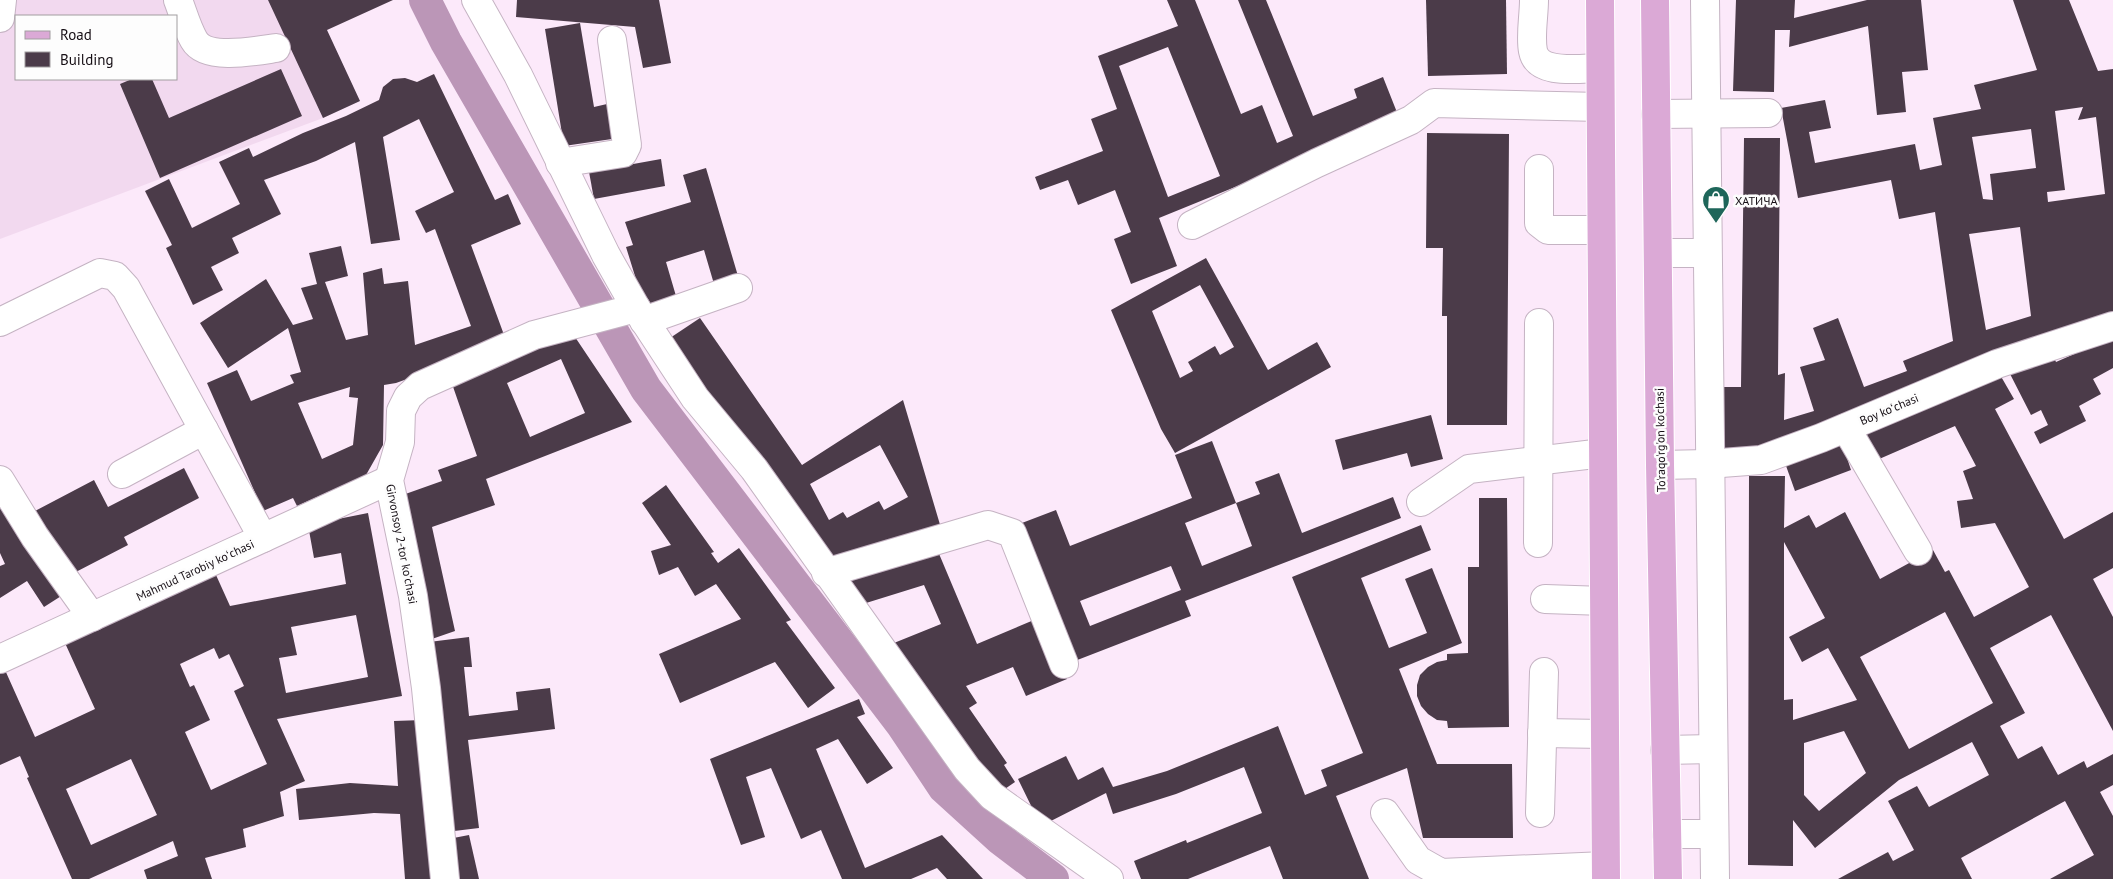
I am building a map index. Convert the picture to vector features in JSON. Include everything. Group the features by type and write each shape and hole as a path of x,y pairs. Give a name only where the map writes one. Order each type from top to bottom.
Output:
{"main road":[{"path":"1600,0 1600,230 1606,872"},
{"name":"To'raqo'rg'on ko'chasi","path":"1655,0 1660,465 1668,879"}],"street":[{"path":"0,18 2,0"},
{"path":"178,0 194,42 210,51 239,54 276,48"},
{"path":"476,0 518,75 635,313 695,398 754,469 826,573 926,709 967,769 992,796 1109,879"},
{"path":"1534,0 1533,52 1540,63 1551,68 1600,68"},
{"path":"1705,0 1708,464 1714,879"},
{"path":"560,163 623,153 627,145 612,40"},
{"path":"1192,225 1317,163 1411,120 1434,103 1600,107"},
{"path":"1656,114 1768,113"},
{"path":"1539,168 1539,223 1548,230 1600,230"},
{"path":"1658,253 1707,253"},
{"path":"0,322 100,273 115,276 126,288 263,538"},
{"name":"Girvonsoy 2-tor koʼchasi","path":"446,879 426,688 415,615 389,480 400,442 401,411 408,397 420,386 534,335 573,323 635,313 738,288"},
{"path":"1538,543 1540,460 1539,323"},
{"name":"Boy koʻchasi","path":"1660,465 1761,460 1846,428 1997,364 2113,326"},
{"path":"1846,428 1918,551"},
{"path":"122,474 204,430"},
{"path":"1421,502 1469,468 1603,454"},
{"path":"0,480 36,537 92,617"},
{"name":"Mahmud Tarobiy koʻchasi","path":"0,659 389,480"},
{"path":"826,573 988,526 1012,532 1064,664"},
{"path":"1545,599 1604,600"},
{"path":"1540,813 1544,672"},
{"path":"1542,733 1604,734"},
{"path":"1665,750 1713,749"},
{"path":"1385,813 1418,860 1441,873 1528,874 1606,872"},
{"path":"1667,834 1714,834"}],"shaded area":[{"path":"0,0 312,0 360,101 323,118 0,239"}],"building":[{"path":"268,0 393,0 327,30 360,101 323,118"},
{"path":"517,0 659,0 671,63 643,68 635,27 516,17"},
{"path":"1167,0 1195,0 1241,114 1262,105 1277,143 1293,136 1238,0 1266,0 1313,116 1357,98 1354,89 1383,77 1400,120 1159,218 1177,266 1131,284 1114,239 1131,232 1115,190 1078,205 1068,180 1040,190 1035,177 1103,151 1091,119 1117,109 1098,56 1178,26","holes":["1168,47 1220,176 1168,197 1119,66"]},
{"path":"1426,0 1506,0 1507,74 1428,76"},
{"path":"1736,0 1795,0 1794,18 1867,0 1921,0 1928,70 1902,72 1906,112 1877,115 1868,26 1789,47 1790,30 1775,30 1774,92 1733,91"},
{"path":"2013,0 2069,0 2098,71 2113,69 2113,323 1760,450 1720,450 1721,387 1741,387 1744,138 1780,138 1778,375 1785,373 1784,420 1814,411 1800,367 1825,360 1813,328 1838,318 1864,387 1907,371 1903,361 1953,341 1935,212 1899,219 1891,180 1798,198 1781,108 1825,100 1831,128 1809,132 1815,163 1915,144 1920,170 1942,165 1933,118 1981,109 1974,85 2037,70","holes":["2083,107 2078,120 2096,117 2105,194 2048,202 2047,192 2065,190 2055,111","2031,129 2036,168 1990,174 1993,200 1983,199 1972,137","2020,227 2031,316 1986,330 1969,234"]},
{"path":"580,23 594,107 607,104 612,139 564,146 545,29"},
{"path":"281,69 302,116 160,178 120,84 130,80 152,80 169,118"},
{"path":"434,74 495,200 508,194 521,224 471,245 507,343 396,383 384,385 383,445 366,475 297,506 293,498 263,511 207,383 237,370 251,401 294,383 290,375 301,372 288,328 228,368 200,323 266,279 293,325 313,319 301,288 317,284 309,253 341,246 348,276 325,282 346,340 368,335 363,273 382,268 384,284 408,281 415,345 471,326 435,229 426,233 415,211 454,192 419,119 383,137 400,240 371,244 355,142 316,161 264,180 281,214 232,238 239,253 211,267 223,290 193,305 166,248 172,245 145,191 169,179 192,228 240,204 219,162 249,148 253,157 303,133 346,116 379,100 383,87 393,79 405,78 417,82","holes":["350,387 349,397 358,398 353,445 322,459 298,403"]},
{"path":"1427,133 1509,134 1507,425 1447,425 1447,316 1442,316 1443,248 1426,248"},
{"path":"661,159 665,186 594,199 589,172"},
{"path":"706,168 738,276 714,284 704,250 666,262 676,296 644,305 626,247 633,245 625,222 691,202 683,175"},
{"path":"1206,258 1268,370 1317,342 1331,367 1175,453 1161,429 1111,310","holes":["1200,285 1234,347 1220,355 1215,346 1188,362 1193,371 1180,378 1152,311"]},
{"path":"700,318 802,465 903,400 941,528 830,568 670,338","holes":["880,445 908,497 884,510 879,501 847,518 843,512 829,520 810,484"]},
{"path":"575,337 632,422 486,479 495,505 432,527 455,631 429,640 397,497 442,481 438,470 477,456 450,378 554,338","holes":["561,359 585,413 530,437 507,383"]},
{"path":"2113,337 2113,368 2093,379 2101,394 2079,406 2086,421 2040,444 2034,432 2048,425 2041,410 2031,415 2008,370 2050,349 2056,362"},
{"path":"1999,373 2014,399 1995,409 2064,539 2113,512 2113,568 2093,579 2113,617 2113,731 2051,615 1990,648 2025,713 2000,726 2018,759 2042,746 2058,775 2084,761 2087,768 2113,754 2113,785 2100,792 2113,816 2113,879 2050,879 2094,855 2065,801 1961,858 1972,879 1838,879 1888,852 1893,861 1914,850 1888,801 1917,786 1929,807 1989,775 1972,742 1899,780 1815,848 1793,820 1793,866 1748,865 1749,476 1785,476 1784,528 1809,515 1816,528 1845,512 1880,579 1933,550 1945,572 1949,570 1974,617 2029,587 1995,523 1961,528 1957,501 1973,499 1963,471 1976,466 1955,426 1870,463 1859,437","holes":["1784,542 1825,618 1789,637 1802,662 1828,648 1857,700 1793,720 1793,699 1784,700","1945,612 1993,703 1909,749 1860,657","1844,731 1866,773 1819,811 1804,795 1804,743"]},
{"path":"1431,415 1443,459 1411,467 1407,453 1343,470 1335,440"},
{"path":"1212,441 1236,503 1260,494 1255,482 1279,473 1302,533 1393,497 1401,518 1185,601 1191,616 1067,664 1014,526 1056,510 1070,546 1192,498 1175,455","holes":["1236,503 1252,546 1202,566 1185,523","1171,566 1181,590 1090,626 1080,601"]},
{"path":"1842,443 1851,470 1795,491 1785,463"},
{"path":"184,468 199,498 124,537 128,545 70,575 35,511 94,480 108,507"},
{"path":"666,485 714,552 711,553 718,563 739,548 791,620 786,622 835,688 808,708 775,662 680,703 659,654 741,619 716,584 695,596 678,567 659,575 651,551 671,545 642,503"},
{"path":"0,495 69,591 44,607 27,581 0,598 0,566 5,564 0,553"},
{"path":"1479,498 1507,498 1509,727 1448,728 1447,721 1437,720 1421,706 1417,696 1417,685 1420,675 1437,662 1447,660 1447,654 1468,653 1468,567 1479,567"},
{"path":"368,513 402,696 277,719 305,781 280,792 284,816 243,829 246,847 205,858 212,879 147,879 144,870 178,856 173,841 89,879 72,879 27,778 29,777 20,756 0,765 0,672 5,670 35,737 95,709 65,643 216,575 230,606 346,584 341,553 314,558 308,525","holes":["356,615 368,677 286,693 279,658 297,655 291,627","214,648 219,659 229,654 244,686 234,691 267,764 211,790 185,732 210,720 194,685 190,687 180,664","131,759 157,815 91,845 66,789"]},
{"path":"1421,525 1431,550 1361,578 1389,648 1427,633 1405,579 1432,568 1462,643 1399,669 1437,764 1512,764 1513,838 1423,838 1407,768 1336,796 1369,879 1283,879 1270,846 1188,879 1141,879 1134,861 1186,840 1187,843 1262,813 1244,767 1176,794 1113,814 1106,793 1041,826 1018,779 1066,756 1078,780 1103,767 1113,787 1167,771 1278,726 1305,795 1327,786 1321,770 1363,753 1292,577"},
{"path":"937,549 977,644 1041,617 1067,679 1026,696 1013,667 966,686 977,703 969,708 1007,763 1004,765 1015,782 999,793 889,645 941,624 924,585 850,608 842,578"},
{"path":"469,637 472,667 464,667 469,716 518,710 516,692 550,688 555,729 468,740 479,828 446,832 429,642"},
{"path":"859,699 865,714 857,717 893,768 867,784 838,739 816,749 865,868 942,835 983,879 947,879 937,868 911,879 842,879 821,830 801,839 771,768 746,777 765,837 741,845 710,759"},
{"path":"423,720 434,879 405,879 400,814 374,813 299,820 296,789 350,783 398,786 394,721"},
{"path":"469,835 479,879 451,879 443,840"}],"waterway":[{"path":"425,0 446,42 646,389 902,725 944,788 1000,839 1053,879"}],"place":[{"name":"ХАТИЧА","path":"1716,224"}]}
